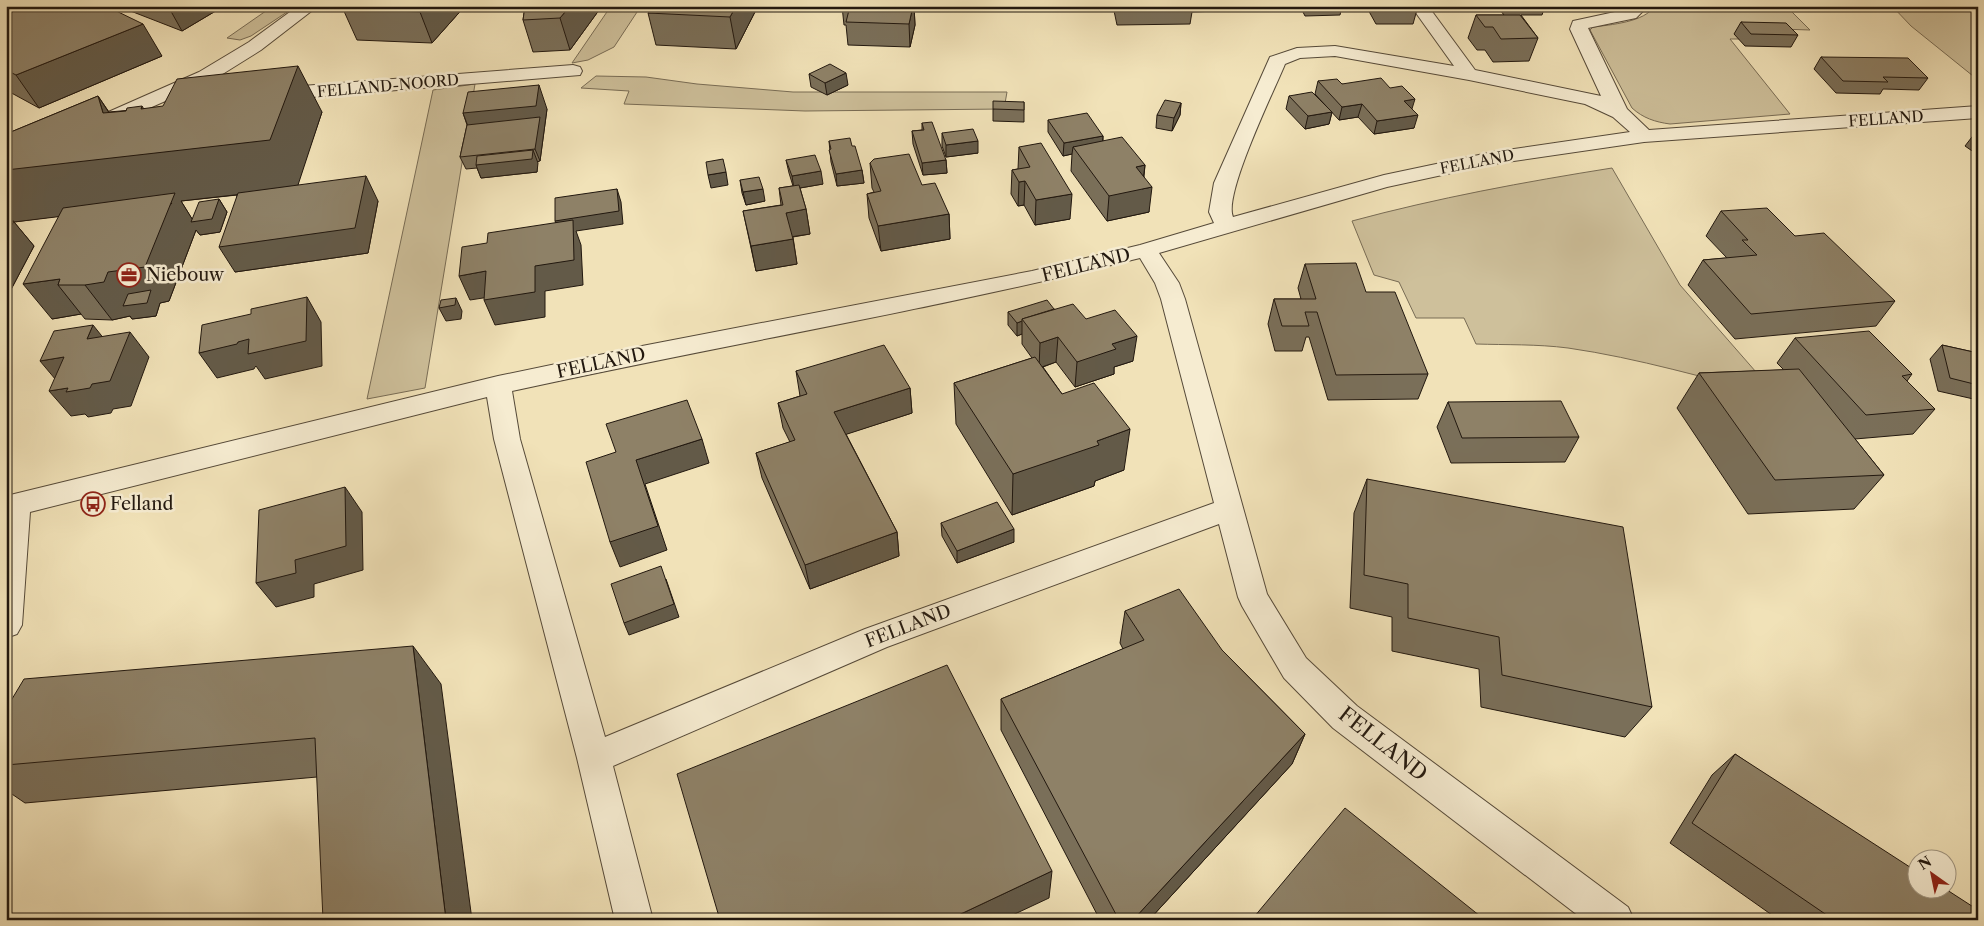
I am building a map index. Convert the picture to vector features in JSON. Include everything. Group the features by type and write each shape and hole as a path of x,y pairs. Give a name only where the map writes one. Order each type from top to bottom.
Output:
{"street":[{"path":"86,129 206,76 255,46 310,6"},
{"path":"1419,6 1469,74"},
{"path":"1618,111 1579,29 1579,25 1630,14 1640,6"},
{"path":"1226,226 1220,212 1225,184 1277,61 1285,56 1297,53 1335,51 1469,74 1590,99 1627,117 1644,136"},
{"name":"FELLAND-NOORD","path":"260,93 305,93 573,71"},
{"path":"206,76 229,84"},
{"name":"FELLAND","path":"11,506 498,385 642,354 1014,282 1146,250 1303,203 1393,179 1493,158 1644,136 1978,112"},
{"name":"FELLAND","path":"1146,250 1167,283 1173,299 1253,597 1295,668 1345,716 1615,920"},
{"path":"498,385 507,440 594,758 634,920"},
{"path":"6,625 11,506"},
{"name":"FELLAND","path":"594,758 876,638 1229,509"}],"shaded area":[{"path":"273,6 296,6 251,36 240,40 227,38"},
{"path":"611,6 641,6 614,47 588,60 572,63"},
{"path":"1654,6 1786,6 1810,30 1750,28 1757,39 1730,39 1790,114 1670,124 1650,119 1632,108 1590,30 1593,27 1617,24 1643,16"},
{"path":"1892,6 1978,6 1978,80 1911,26"},
{"path":"596,76 646,77 697,84 793,92 1007,92 1004,109 805,111 624,104 629,91 581,88"},
{"path":"475,84 425,388 367,399 433,90"},
{"path":"1612,168 1680,285 1777,396 1647,363 1594,352 1545,346 1476,344 1464,318 1416,318 1399,282 1374,275 1352,221 1481,191"}],"building":[{"path":"6,6 106,6 143,24 16,75 6,70"},
{"path":"345,6 425,6 420,12 343,9"},
{"path":"525,6 570,6 560,18 523,20"},
{"path":"653,6 736,6 730,17 648,13"},
{"path":"850,6 913,6 909,24 846,22"},
{"path":"1476,15 1520,15 1538,38 1501,39 1493,27 1485,27"},
{"path":"1741,22 1786,23 1798,35 1751,34"},
{"path":"1821,57 1908,58 1928,78 1883,77 1888,82 1843,81"},
{"path":"830,64 846,73 825,83 809,74"},
{"path":"298,66 270,140 6,170 6,134 98,96 103,113 126,111 127,108 142,106 141,109 163,106 177,79"},
{"path":"1381,78 1390,88 1402,86 1415,99 1404,101 1418,115 1377,121 1362,104 1342,107 1318,81 1337,79 1342,84"},
{"path":"539,85 536,106 463,113 468,92"},
{"path":"1312,92 1332,112 1308,116 1289,96"},
{"path":"1165,100 1181,103 1174,118 1157,115"},
{"path":"993,101 1024,102 1024,110 993,109"},
{"path":"1087,113 1103,136 1064,143 1048,120"},
{"path":"540,117 535,149 460,157 467,125"},
{"path":"932,122 946,160 922,163 912,131 924,130 922,123"},
{"path":"973,129 978,141 946,145 942,133"},
{"path":"1122,137 1145,165 1136,167 1152,187 1109,196 1073,147"},
{"path":"850,138 852,146 855,146 862,170 836,174 829,150 831,149 829,141"},
{"path":"1041,143 1072,194 1036,200 1025,181 1019,182 1012,170 1030,167 1019,147"},
{"path":"533,150 532,159 476,165 477,156"},
{"path":"909,154 922,185 935,183 949,214 878,226 867,194 881,191 870,163 874,159"},
{"path":"815,155 821,171 792,176 786,160"},
{"path":"723,159 726,172 708,175 706,162"},
{"path":"366,176 355,228 219,247 238,193"},
{"path":"759,177 763,189 743,192 740,180"},
{"path":"799,185 806,209 786,213 793,239 751,246 743,211 783,205 779,188"},
{"path":"617,189 619,211 555,221 555,198"},
{"path":"175,193 145,267 108,272 104,282 85,285 58,285 60,279 23,284 63,208"},
{"path":"219,199 212,219 191,222 199,202"},
{"path":"1767,208 1795,236 1824,233 1895,301 1751,314 1703,260 1757,255 1742,240 1748,240 1721,211"},
{"path":"573,220 574,260 535,266 535,292 484,300 486,271 459,276 462,247 487,243 488,233"},
{"path":"14,221 6,236 6,222"},
{"path":"1356,263 1366,292 1395,292 1428,374 1336,375 1317,312 1305,312 1309,326 1282,326 1274,299 1316,299 1305,264"},
{"path":"151,290 147,303 123,306 128,294"},
{"path":"307,297 306,341 248,354 249,339 237,344 199,353 202,325 251,314 251,309"},
{"path":"456,298 455,305 439,308 441,300"},
{"path":"1047,300 1054,309 1022,319 1022,321 1017,323 1008,312"},
{"path":"1073,304 1086,319 1115,310 1137,336 1112,344 1116,349 1077,362 1058,337 1040,343 1022,319"},
{"path":"93,325 87,339 130,332 110,381 92,384 90,388 66,392 68,388 49,391 64,357 40,361 54,331"},
{"path":"1869,331 1912,374 1902,376 1935,409 1866,415 1795,338"},
{"path":"884,345 910,388 834,412 897,532 805,565 756,453 795,440 778,403 807,394 796,371"},
{"path":"1942,345 1978,353 1978,385 1950,378"},
{"path":"1035,357 1062,394 1094,383 1130,429 1097,441 1099,445 1013,474 954,383"},
{"path":"1799,369 1884,475 1775,480 1699,373"},
{"path":"687,400 702,439 636,460 658,526 610,542 586,462 616,452 606,424"},
{"path":"1561,401 1579,437 1462,438 1448,402"},
{"path":"1367,479 1623,527 1652,707 1502,675 1499,637 1408,618 1408,584 1364,575"},
{"path":"345,487 346,546 295,560 296,573 256,583 259,510"},
{"path":"997,502 1014,529 957,551 941,523"},
{"path":"661,566 674,604 624,623 611,584"},
{"path":"1179,589 1222,650 1305,734 1133,920 1119,920 1001,699 1144,640 1125,611"},
{"path":"413,646 446,920 323,920 315,738 6,765 6,709 24,679"},
{"path":"947,665 1052,871 948,920 720,920 677,774"},
{"path":"1735,754 1906,865 1906,898 1956,898 1956,896 1978,910 1978,920 1834,920 1692,823"},
{"path":"1345,808 1485,920 1257,920 1254,917"}],"place":[{"name":"Niebouw","path":"129,275"},
{"name":"Felland","path":"93,504"}]}
